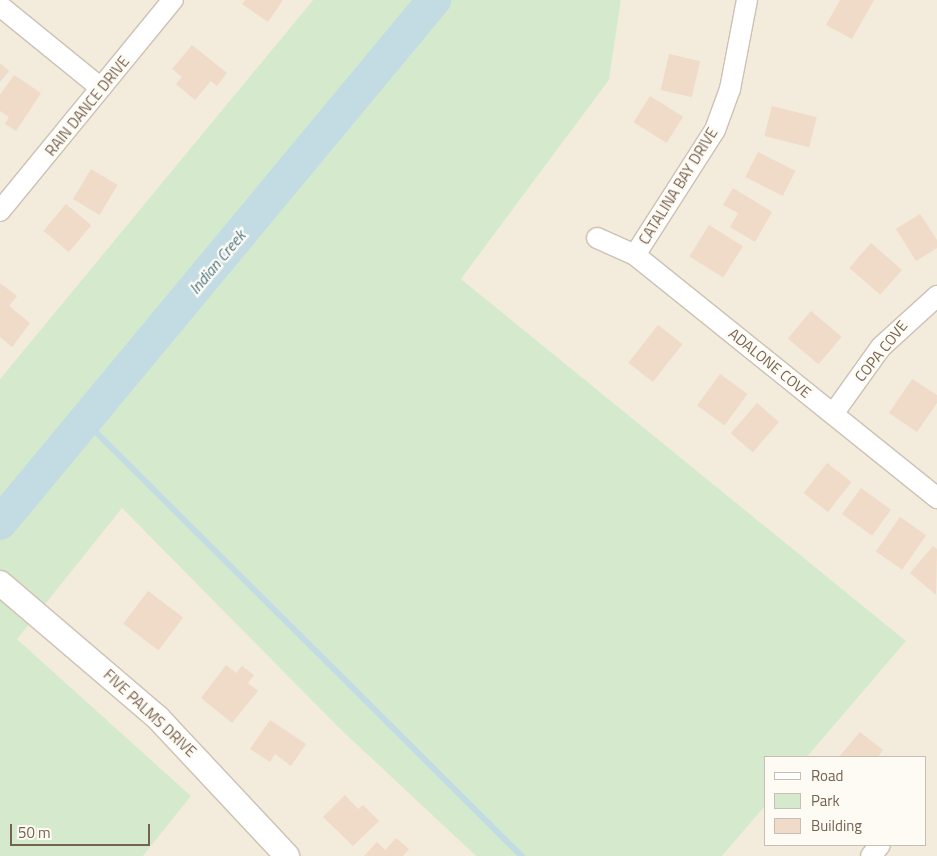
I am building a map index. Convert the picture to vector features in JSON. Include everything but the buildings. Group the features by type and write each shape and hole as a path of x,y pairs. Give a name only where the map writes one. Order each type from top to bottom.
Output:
{"street":[{"name":"RAIN DANCE DRIVE","path":"0,211 173,0"},
{"name":"CATALINA BAY DRIVE","path":"635,255 716,130 730,89 747,0"},
{"path":"0,6 101,88"},
{"name":"ADALONE COVE","path":"597,238 635,255 937,498"},
{"name":"COPA COVE","path":"833,414 881,347 937,296"},
{"name":"FIVE PALMS DRIVE","path":"0,583 158,718 286,855"},
{"path":"871,856 879,846"}],"shaded area":[{"path":"0,0 313,0 0,379"},
{"path":"621,0 937,0 937,856 722,856 764,807 764,846 927,846 927,756 808,756 906,641 461,279 609,80"},
{"path":"122,507 338,727 476,856 143,856 191,796 17,639 0,546 55,591"}],"green space":[{"path":"313,0 621,0 609,80 461,279 906,641 808,756 764,756 764,807 722,856 476,856 338,727 122,508 17,639 191,796 143,856 0,856 0,379"}],"waterway":[{"name":"Indian Creek","path":"0,523 434,0"},
{"path":"85,421 522,856"}]}
